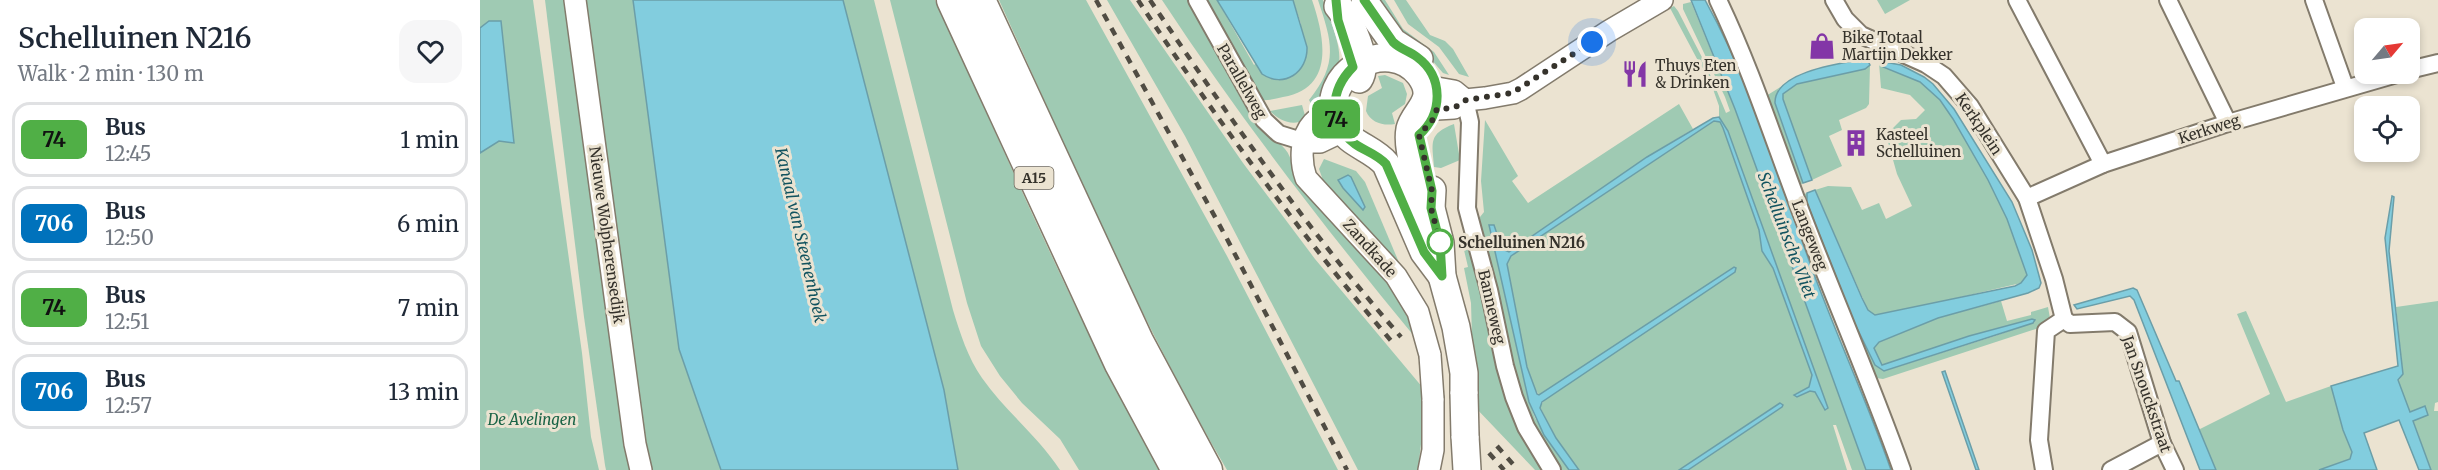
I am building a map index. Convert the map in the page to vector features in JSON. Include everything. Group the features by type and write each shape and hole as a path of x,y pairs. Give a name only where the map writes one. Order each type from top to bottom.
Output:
{"highway":[{"name":"A15","path":"952,0 1112,346 1177,470"},
{"name":"A15","path":"980,0 1128,321 1207,470"}],"main road":[{"path":"1350,2 1375,58"},
{"path":"1350,2 1338,20 1375,58"},
{"path":"1344,123 1384,144 1403,143 1415,138 1432,121 1433,76 1426,65 1417,57 1375,58 1337,90 1344,123 1357,146 1375,154 1386,164 1424,252 1442,276"},
{"path":"1415,138 1432,191 1431,208 1440,243 1442,276 1455,320 1464,374 1467,470"}],"street":[{"name":"Nieuwe Wolpherensedijk","path":"575,0 635,444 641,470"},
{"name":"Parallelweg","path":"1197,0 1264,120 1279,134 1305,142"},
{"name":"Langeweg","path":"1718,0 1757,91 1902,470"},
{"name":"Kerkplein","path":"1834,0 1845,19 1861,35 1909,55 1944,76 1970,106 2027,198"},
{"path":"2017,0 2103,164"},
{"path":"2168,0 2228,123"},
{"path":"2314,0 2345,87"},
{"path":"1433,94 1454,108 1466,100 1485,99 1512,93 1649,3"},
{"path":"2420,67 2438,63"},
{"name":"Kerkweg","path":"2027,198 2103,164 2357,84"},
{"name":"Banneweg","path":"1466,100 1470,122 1467,208 1514,397 1526,427 1552,470"},
{"path":"1305,142 1314,121 1344,123"},
{"name":"Zandkade","path":"1305,142 1301,157 1306,178 1396,276 1418,312 1430,354 1433,450 1429,470"},
{"path":"2027,198 2054,279 2064,319 2046,331 2039,440 2044,470"},
{"name":"Jan Snouckstraat","path":"2064,319 2070,324 2115,322 2128,332 2162,444 2175,470"},
{"path":"2111,470 2162,444"}],"green space":[{"name":"De Avelingen","path":"480,0 533,0 582,353 591,437 599,470 480,470"},
{"path":"545,0 567,0 631,470 606,470 605,465 584,317"},
{"path":"583,0 633,0 679,349 721,470 649,470"},
{"path":"843,0 874,0 953,310 969,354 991,390 1042,446 1060,470 958,470 944,390"},
{"path":"890,0 935,0 1099,355 1160,470 1079,470 1060,439 1022,403 1000,376 981,346 967,303"},
{"path":"999,0 1086,0 1227,256 1338,470 1227,470 1164,356 1135,297"},
{"path":"1107,0 1130,0 1243,163 1315,259 1423,388 1424,418 1418,470 1358,470 1185,136"},
{"path":"1162,0 1190,0 1262,127 1288,153 1300,181 1381,273 1406,314 1414,336 1348,254 1221,87"},
{"path":"1205,0 1217,0 1254,65 1301,24 1293,0 1312,0 1320,30 1322,59 1311,83 1300,92 1260,100"},
{"path":"1318,0 1323,0 1337,40 1339,65 1329,89 1315,111 1309,100 1325,75 1330,52 1327,28"},
{"path":"1377,0 1385,0 1403,29 1434,52 1449,75 1443,73 1430,58 1408,43"},
{"path":"1394,0 1406,0 1430,35 1445,41 1453,49 1469,77 1459,74 1439,47 1408,24"},
{"path":"1877,0 1910,0 1885,14"},
{"path":"1691,2 1735,109 1866,470 1852,470 1836,425 1833,425 1847,470 1688,470 1782,407 1780,403 1679,470 1579,470 1556,438 1540,407 1545,399 1736,270 1540,395 1529,374 1519,334 1507,264 1511,256 1714,121 1720,122 1723,128 1759,230 1762,251 1773,268 1812,375 1809,387 1795,394 1797,397 1810,391 1815,392 1826,410 1828,408 1728,131 1719,117 1719,106 1713,89 1670,8 1674,6 1678,11 1706,65 1726,113 1730,111 1725,97 1683,9 1683,4"},
{"path":"1879,63 1883,67 1924,85 1943,104 1957,124 1986,174 2011,228 2027,272 2026,279 2021,283 1879,316 1873,315 1868,310 1815,190 1828,186 1851,187 1862,210 1879,203 1886,219 1912,206 1897,174 1886,135 1901,120 1916,119 1925,110 1910,95 1881,88"},
{"path":"1870,65 1869,104 1866,108 1839,120 1842,130 1829,136 1842,166 1812,180 1783,94 1797,84 1865,69"},
{"path":"1385,75 1403,83 1407,94 1405,104 1392,113 1395,124 1378,123 1366,111 1368,96 1382,88 1378,76"},
{"path":"1785,84 1778,90 1803,183 1800,185 1766,96"},
{"path":"1679,104 1693,129 1647,157 1509,252 1502,249 1494,225 1489,225 1529,402 1535,418 1569,470 1559,470 1539,440 1520,392 1476,222 1484,212 1481,181 1485,120 1518,176 1512,181 1528,203"},
{"path":"1302,105 1306,119 1296,123 1282,120 1270,111"},
{"path":"1454,124 1460,160 1441,168 1434,167 1433,145 1436,135"},
{"path":"1324,159 1356,171 1365,182 1403,272 1324,183 1319,169"},
{"path":"1807,193 1807,203 1853,320 1875,365 1884,371 2035,322 2032,319 1969,336 1882,365 1873,348 1879,342 1938,318 2001,301 2007,321 2031,315 2031,312 2048,307 2051,324 1883,379 1876,378 1801,195"},
{"path":"1470,248 1493,343 1495,365 1504,395 1525,440 1546,470 1535,470 1474,406 1471,303 1464,268 1468,267 1464,250"},
{"path":"2438,301 2438,402 2435,403 2434,411 2438,411 2438,470 2431,470 2413,420 2425,406 2410,412 2398,382 2403,374 2396,307"},
{"path":"2246,311 2286,402 2331,386 2343,430 2352,452 2350,459 2319,470 2216,470 2198,430 2270,394 2237,314"}],"water":[{"name":"Kanaal van Steenenhoek","path":"633,0 843,0 944,390 958,470 721,470 679,349"},
{"path":"1217,0 1293,0 1307,47 1306,56 1299,70 1293,76 1278,80 1262,74"},
{"name":"Schelluinsche Vliet","path":"1691,0 1705,0 1736,64 1763,131 1821,292 1891,470 1866,470 1735,109"},
{"path":"489,21 501,21 514,143 499,141 480,153 480,28"},
{"path":"1867,59 1870,65 1865,69 1797,84 1783,94 1812,180 1803,183 1775,103 1778,92 1786,83 1812,70"},
{"path":"1879,61 1901,65 1924,77 1954,109 2012,202 2032,250 2041,283 2039,288 2028,293 1938,318 1879,342 1874,348 1882,365 1969,336 2032,319 2035,320 2033,323 1884,371 1875,365 1853,320 1807,203 1807,193 1815,190 1862,298 1868,310 1875,315 2015,286 2021,283 2027,275 2007,219 1988,180 1940,100 1920,82 1883,67"},
{"path":"1719,117 1728,131 1828,408 1825,410 1815,392 1810,391 1797,397 1794,395 1809,387 1812,375 1773,268 1762,251 1759,230 1723,128 1720,122 1714,121 1511,256 1507,264 1527,367 1539,395 1734,267 1736,268 1735,272 1542,402 1540,408 1556,438 1579,470 1569,470 1544,435 1529,402 1489,225 1494,225 1502,249 1509,252 1647,157 1713,118"},
{"path":"1348,175 1365,207 1363,210 1338,180"},
{"path":"2392,196 2394,197 2389,251 2403,374 2398,380 2410,412 2425,406 2428,415 2413,421 2431,470 2419,470 2399,420 2364,433 2377,470 2319,470 2350,459 2352,452 2343,430 2331,386 2398,366 2385,238"},
{"path":"2133,288 2137,290 2176,381 2179,381 2216,470 2200,470 2134,300 2130,296 2077,309 2074,305"},
{"path":"1945,371 1979,470 1976,470 1942,372"},
{"path":"1780,403 1782,407 1688,470 1679,470"}],"railway":[{"path":"1096,0 1226,237 1347,470"},
{"path":"1138,0 1260,176 1325,261 1393,343"},
{"path":"1150,0 1270,173 1401,337"},
{"path":"1497,446 1518,470"},
{"path":"1489,453 1504,470"}],"bus line":[{"name":"74","path":"1336,0 1338,20 1353,67 1340,82 1337,90 1334,101 1337,122 1342,131 1357,146 1375,154 1386,164 1424,252 1442,276 1440,243 1431,208 1432,191 1419,135 1432,121 1437,109 1437,88 1426,65 1393,42 1364,0"}],"place":[{"name":"Bike Totaal Martijn Dekker","path":"1822,46"},
{"name":"Thuys Eten & Drinken","path":"1635,74"},
{"name":"Kasteel Schelluinen","path":"1856,143"},
{"name":"Schelluinen N216","path":"1440,242"}],"route":[{"path":"1440,242 1431,208 1432,191 1419,135 1432,121 1437,109 1454,108 1466,100 1485,99 1512,93 1592,42"}]}
